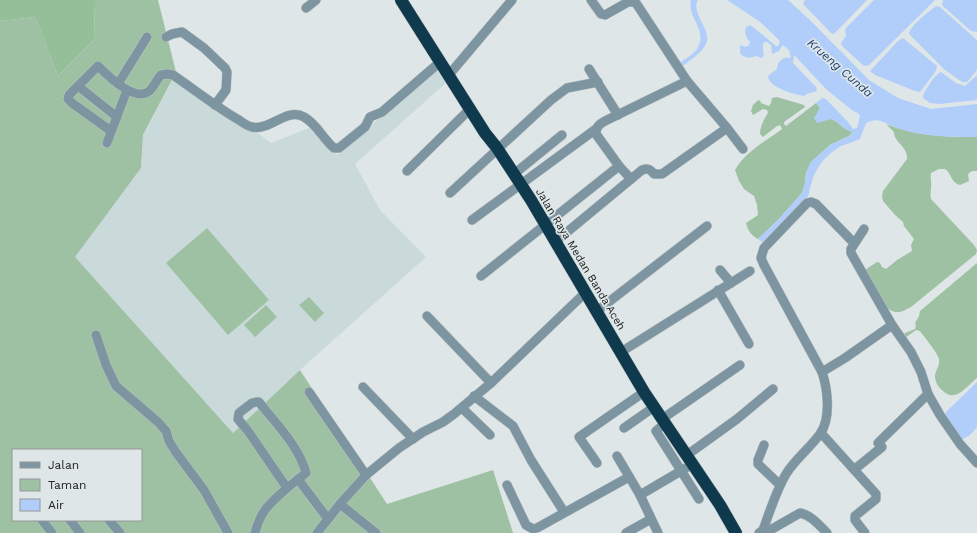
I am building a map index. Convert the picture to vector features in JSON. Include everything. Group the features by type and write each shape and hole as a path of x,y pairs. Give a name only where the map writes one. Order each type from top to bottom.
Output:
{"highway":[{"name":"Jalan Raya Medan Banda Aceh","path":"404,1 448,76 485,133 497,148 545,224 644,392 720,505 736,533"}],"street":[{"path":"306,8 316,0"},
{"path":"448,76 512,0"},
{"path":"591,0 601,14 605,15 628,2 636,3 687,81 743,149"},
{"path":"166,37 182,32 204,48 225,68 227,72 226,90 215,104"},
{"path":"118,84 147,38"},
{"path":"111,131 68,99 69,95 98,66 108,77 127,90 132,93 143,95 150,91 161,75 173,75 251,127 264,127 289,116 301,116 312,123 334,148 339,148 365,127 370,117 382,112 440,62"},
{"path":"589,69 618,115"},
{"path":"472,220 605,121 687,81"},
{"path":"450,193 497,148 559,93 567,88 598,82"},
{"path":"78,86 117,117"},
{"path":"107,143 127,90"},
{"path":"407,172 470,109"},
{"path":"555,242 642,170 646,168 650,169 654,174 662,174 727,128"},
{"path":"596,129 596,134 618,166 631,179"},
{"path":"514,174 562,135"},
{"path":"481,276 618,166"},
{"path":"761,532 780,485 788,472 821,432 828,407 822,372 764,266 761,254 766,245 807,203 811,202 816,204 854,243"},
{"path":"597,311 707,226"},
{"path":"864,229 850,249 851,253 892,325 911,352 921,372 928,394 940,416 960,444 977,463"},
{"path":"720,270 731,282"},
{"path":"621,352 750,271"},
{"path":"718,290 749,344"},
{"path":"318,533 340,504 366,475 400,448 443,422 462,408 474,396 491,383 586,292"},
{"path":"427,316 491,383"},
{"path":"822,372 892,325"},
{"path":"96,335 106,365 116,386 158,422 166,431 175,451 204,490 228,533"},
{"path":"699,499 656,430 664,421 740,365"},
{"path":"364,387 413,439"},
{"path":"640,495 682,471 690,460 773,389"},
{"path":"309,392 366,475"},
{"path":"597,463 579,437 644,392"},
{"path":"855,469 882,447 878,443 928,394"},
{"path":"474,396 513,426 531,460 564,512"},
{"path":"255,533 263,510 306,473 298,452 260,402 252,403 238,413 238,419 256,442 287,488"},
{"path":"624,428 654,407"},
{"path":"462,408 490,435"},
{"path":"821,432 876,494 876,499 855,516 855,520 865,533"},
{"path":"764,445 758,460 758,464 780,485"},
{"path":"617,456 640,495 650,519 658,533"},
{"path":"507,485 526,524 530,528 537,528 629,477"},
{"path":"298,479 328,519"},
{"path":"340,504 376,533"},
{"path":"761,532 772,529 800,513 817,522 827,533"},
{"path":"626,533 650,519"},
{"path":"43,521 52,533"},
{"path":"71,521 80,533"},
{"path":"110,521 120,533"}],"shaded area":[{"path":"437,67 447,82 355,164 380,210 426,257 300,370 233,433 74,257 141,168 143,136 176,72 271,143 314,126 337,155"}],"green space":[{"path":"0,0 95,0 94,40 58,76 35,17 0,21"},
{"path":"95,0 158,0 176,72 143,135 141,168 75,257 233,433 300,370 387,504 493,470 513,533 0,533 0,21 35,17 58,76 94,40"},
{"path":"777,97 804,105 805,107 784,122 786,126 816,103 820,108 815,118 831,119 853,132 849,136 830,145 811,162 806,173 802,193 777,221 758,239 750,232 746,223 758,215 754,196 744,189 735,170 750,152 782,129 780,125 777,126 763,137 760,134 760,131 762,123 768,113 767,110 763,109 753,115 751,111 753,105 757,101 760,100 761,103 769,106 772,98"},
{"path":"886,124 919,133 942,136 977,137 977,171 972,171 968,174 969,181 960,185 957,184 945,169 939,169 931,173 931,199 974,245 977,250 976,254 911,307 898,312 886,307 865,270 877,262 886,269 912,251 911,245 914,239 904,226 903,222 883,201 882,197 883,191 907,159 907,155 896,139 894,132"},
{"path":"207,228 269,300 228,335 166,263"},
{"path":"977,263 977,378 960,393 951,395 947,394 937,384 935,377 939,359 920,331 916,330 905,338 903,336 905,333 915,329 915,323 920,311"},
{"path":"309,297 324,313 315,322 299,305"},
{"path":"266,305 277,317 255,337 244,325"}],"water":[{"path":"691,0 698,0 696,5 697,11 707,33 707,39 702,50 683,66 680,65 680,63 697,49 700,42 699,30 690,6"},
{"name":"Krueng Cunda","path":"727,0 788,0 811,21 869,80 898,98 931,109 977,104 977,137 927,135 897,128 878,120 866,123 860,139 838,148 823,161 814,175 810,186 809,195 804,202 787,221 762,242 758,239 777,221 802,193 806,173 811,162 830,145 853,133 831,119 817,123 814,118 820,108 816,103 822,98 826,99 853,129 857,128 860,116 826,89 794,55 793,63 816,87 817,91 804,96 783,90 773,84 769,80 768,76 777,69 781,60 791,58 789,50 783,45 779,51 772,54 771,45 764,42 763,57 760,58 757,56 748,58 742,55 740,53 740,45 746,47 749,45 750,42 746,37 745,31 746,27 750,25 776,46 778,46 780,41 759,21"},
{"path":"805,0 867,0 834,34 831,33 804,5 803,3"},
{"path":"874,0 935,0 869,65 864,66 842,46 841,43 846,36 846,28"},
{"path":"943,0 977,0 977,32 971,31 944,7 942,5"},
{"path":"936,6 940,7 977,40 977,70 967,82 962,82 945,70 909,34 913,26"},
{"path":"903,38 937,66 936,71 920,92 875,75 870,71 898,41"},
{"path":"941,72 956,83 965,86 977,75 977,100 939,104 930,103 923,98 923,95 931,82"},
{"path":"977,382 977,427 968,437 961,439 945,415 946,412"}]}
